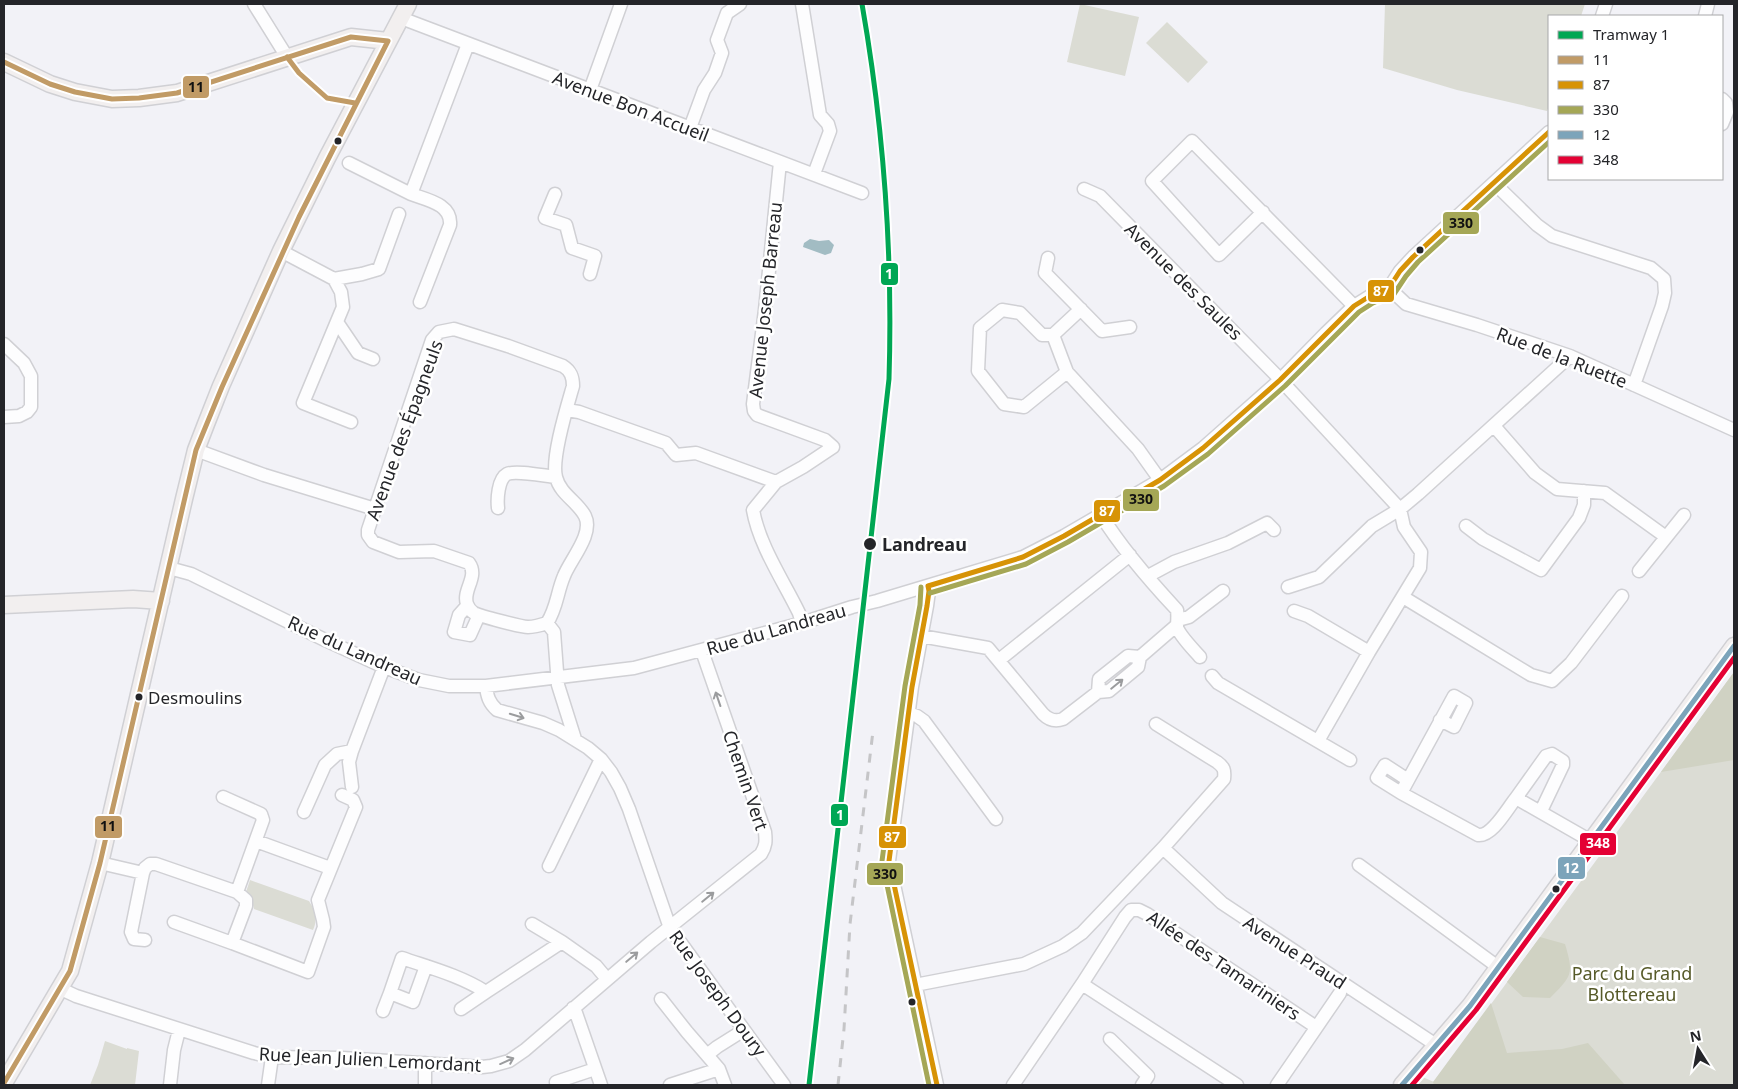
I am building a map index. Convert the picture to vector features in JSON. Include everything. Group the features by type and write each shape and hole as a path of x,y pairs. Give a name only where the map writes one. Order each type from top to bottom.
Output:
{"street":[{"path":"254,4 288,57"},
{"path":"590,90 621,4"},
{"path":"690,128 704,90 715,74 722,53 717,40 727,13 740,4"},
{"path":"802,4 820,115 828,124 830,131 814,174"},
{"path":"4,1083 61,989 70,970 100,863 196,450 221,386 281,252 327,158 404,11"},
{"name":"Avenue Bon Accueil","path":"404,11 468,44 862,192"},
{"path":"4,62 50,84 75,92 102,98 120,99 154,97 177,93 351,37 388,41"},
{"path":"412,194 468,44"},
{"path":"1723,100 1726,103 1727,112 1723,122"},
{"path":"1390,288 1400,271 1409,262 1548,133"},
{"path":"1263,212 1219,255 1152,181 1192,142 1263,212 1354,306"},
{"name":"Avenue Joseph Barreau","path":"776,482 833,447 826,440 757,415 754,410 753,404 765,310 780,162"},
{"path":"349,164 412,194 443,206 448,211 451,219 450,225 420,302"},
{"path":"1494,183 1537,225 1552,236 1651,268 1664,279 1665,293 1662,306 1634,385"},
{"name":"Avenue des Saules","path":"1084,188 1100,196 1280,380 1400,509"},
{"path":"555,194 546,218 566,225 572,248 595,256 590,274"},
{"path":"281,252 334,279 379,269 399,214"},
{"path":"1048,258 1045,273 1102,331 1130,327"},
{"path":"334,279 340,292 343,307 303,403 351,422"},
{"name":"Rue du Landreau","path":"169,568 192,574 384,666 433,684 486,686 634,668 802,623 1023,557 1064,536 1160,480 1203,448 1280,380 1354,306 1370,296 1390,288"},
{"name":"Rue de la Ruette","path":"1390,288 1406,304 1570,356 1734,430"},
{"path":"1067,372 1024,407 1004,404 978,371 980,328 1002,310 1020,313 1042,335 1053,336 1081,310"},
{"path":"337,322 358,353 373,359"},
{"name":"Avenue des Épagneuls","path":"480,614 470,635 454,632 459,615 467,606 466,599 472,577 470,563 434,551 399,552 373,542 368,535 375,508 432,340 436,334 444,330 454,329 563,366 570,372 573,386 567,410"},
{"path":"1053,336 1067,372 1138,449 1160,480"},
{"path":"4,344 24,363 31,376 31,407 20,416 4,417"},
{"path":"1288,587 1319,577 1372,526 1400,509 1570,356"},
{"path":"467,606 474,613 527,627 547,623 554,612 564,576 583,541 588,527 586,518 563,490 556,477 554,461 567,410 579,412 666,443 676,456 696,454 776,482 753,510 764,544 800,614 802,623"},
{"path":"1494,426 1535,473 1557,489 1605,494 1666,537"},
{"path":"196,450 264,475 375,508"},
{"path":"498,508 497,495 503,477 508,474 556,477"},
{"path":"1466,526 1483,539 1541,570 1579,518 1584,505 1584,491"},
{"path":"1318,741 1420,568 1421,552 1404,527 1400,509"},
{"path":"1101,514 1130,555 1177,610 1180,633 1200,657"},
{"path":"1639,571 1684,515"},
{"path":"1148,576 1174,562 1228,543 1267,523 1274,530"},
{"path":"999,660 1130,555"},
{"path":"928,586 929,591 908,713 888,860 937,1085"},
{"path":"921,636 983,646 990,650 1043,714 1054,720 1060,720 1098,692 1099,679 1128,656 1140,657 1178,622 1190,618 1223,591"},
{"path":"1403,597 1531,675 1552,681 1571,663 1622,596"},
{"path":"4,605 133,599 161,601"},
{"path":"1294,611 1308,616 1369,652"},
{"path":"547,623 554,632 560,690 575,739"},
{"path":"1402,1085 1460,1019 1734,646"},
{"name":"Chemin Vert","path":"670,928 761,854 766,844 764,832 702,650"},
{"path":"352,787 349,762 384,666"},
{"path":"1212,676 1218,683 1350,760"},
{"name":"Rue Joseph Doury","path":"486,686 491,705 497,710 543,723 575,739 601,759 620,788 629,809 670,928 784,1085"},
{"path":"908,713 924,721 996,819"},
{"path":"1401,793 1440,720"},
{"path":"915,985 1024,964 1063,946 1082,933 1163,848 1224,779 1225,772 1224,767 1217,762 1156,724"},
{"path":"304,812 325,766 337,754 352,751"},
{"path":"1408,780 1385,765 1377,778 1401,793 1483,836 1490,832 1546,756 1552,754 1563,761 1563,765 1541,811"},
{"path":"549,866 601,759"},
{"path":"174,922 314,974 324,927 318,900 356,807 353,800 342,795"},
{"path":"223,797 261,814 263,820 238,892"},
{"path":"1516,798 1591,841"},
{"path":"256,841 330,868"},
{"name":"Avenue Praud","path":"1163,848 1222,903 1436,1045"},
{"path":"100,863 143,873"},
{"path":"145,940 134,939 131,932 143,873 150,864 156,864 238,892 246,900 246,906 232,943"},
{"path":"1359,865 1498,967"},
{"name":"Allée des Tamariniers","path":"1013,1085 1131,910 1139,910 1316,1026"},
{"path":"532,924 596,966 607,978"},
{"name":"Rue Jean Julien Lemordant","path":"61,989 76,996 178,1030 272,1057 350,1058 482,1067 509,1061 525,1050 607,978 670,928"},
{"path":"461,1009 562,942"},
{"path":"384,1011 402,958 471,982 486,992"},
{"path":"390,993 413,1002 426,966"},
{"path":"1082,984 1237,1085"},
{"path":"1277,1085 1340,993"},
{"path":"661,998 719,1069 725,1085"},
{"path":"573,1008 601,1085"},
{"path":"170,1085 178,1030"},
{"path":"707,1055 744,1030"},
{"path":"1110,1039 1148,1076 1142,1085"},
{"path":"268,1085 272,1057"},
{"path":"425,1063 425,1085"},
{"path":"556,1082 572,1081 595,1069"},
{"path":"670,1085 687,1082 719,1069"}],"green space":[{"path":"1080,4 1139,17 1125,76 1067,62"},
{"path":"1385,4 1585,4 1581,15 1548,15 1547,111 1457,90 1383,68"},
{"path":"1167,22 1208,62 1188,83 1146,43"},
{"name":"Parc du Grand Blottereau","path":"1734,672 1734,1085 1411,1085 1418,1075 1434,1082"},
{"path":"250,880 309,901 315,915 313,930 254,909 251,897 246,892"},
{"path":"105,1041 139,1051 135,1085 90,1085"}],"shaded area":[{"path":"1734,672 1734,760 1661,772"},
{"path":"1540,937 1565,944 1570,962 1569,974 1567,979 1550,998 1523,997 1507,982"},
{"path":"1491,1003 1507,1053 1562,1049 1588,1043 1625,1085 1434,1085 1433,1082"}],"water":[{"path":"810,239 819,241 829,240 834,245 831,253 825,255 803,247 804,243"}],"railway":[{"path":"838,1085 844,1029 850,924 873,731"}],"tram line":[{"name":"1","path":"809,1085 889,379 890,285 885,191 876,98 862,4"}],"transit line":[{"name":"11","path":"4,62 50,84 75,92 112,99 139,98 177,93 351,37 388,41"},
{"name":"11","path":"4,1083 70,971 100,863 196,450 222,387 299,217 388,41"},
{"name":"11","path":"287,57 299,73 327,98 355,103"},
{"name":"87","path":"928,586 1023,557 1064,536 1160,480 1203,448 1280,380 1354,306 1370,296 1389,288 1400,271 1413,257 1548,133"},
{"name":"330","path":"930,593 1026,564 1068,542 1164,486 1208,454 1285,386 1359,312 1373,303 1394,294 1418,262 1548,143"},
{"name":"87","path":"928,586 927,606 912,687 889,861 937,1085"},
{"name":"330","path":"921,587 920,605 905,686 882,861 929,1085"},
{"name":"12","path":"1402,1085 1470,1006 1734,646"},
{"name":"348","path":"1412,1085 1476,1010 1734,658"}],"place":[{"name":"Landreau","path":"870,544"},
{"name":"Desmoulins","path":"139,697"}]}
